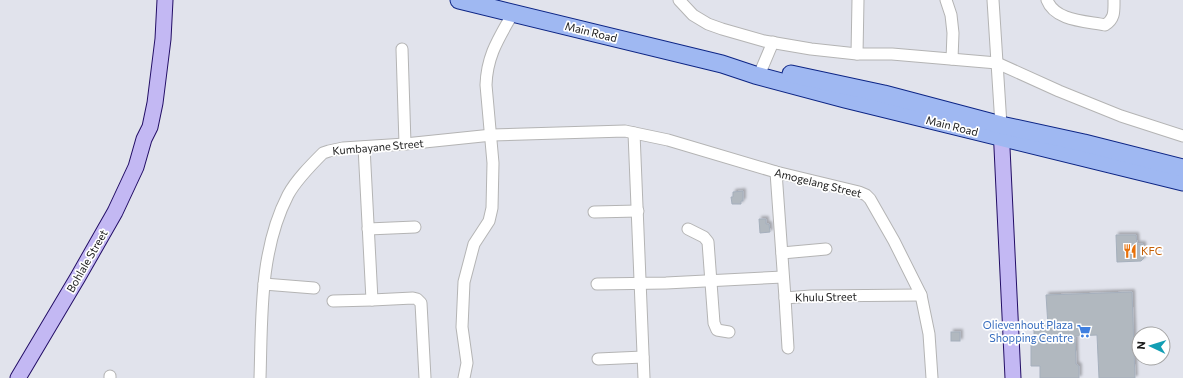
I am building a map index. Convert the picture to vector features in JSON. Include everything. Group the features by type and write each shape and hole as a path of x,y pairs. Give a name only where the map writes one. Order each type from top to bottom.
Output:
{"main road":[{"name":"Main Road","path":"460,0 722,64 762,77 1001,132 1183,182"},
{"name":"Main Road","path":"722,64 742,63 884,94 1001,132 1084,143 1183,168"}],"street":[{"name":"Bohlale Street","path":"144,139 156,0"},
{"name":"Bohlale Street","path":"18,378 115,212 136,167 144,139 150,127 155,104 163,39 165,0"},
{"path":"678,0 693,15 708,24 773,42 811,49 857,54 892,54 997,63 1059,91 1121,116 1183,136"},
{"path":"857,54 858,0"},
{"path":"946,0 951,15 952,59"},
{"path":"993,0 1013,378"},
{"path":"1047,0 1051,8 1060,16 1104,24 1110,21 1114,12 1114,0"},
{"path":"464,378 467,364 462,326 464,287 474,244 489,221 491,212 493,163 492,135 486,85 489,58 513,13"},
{"path":"762,68 773,42"},
{"path":"402,49 405,144"},
{"name":"Amogelang Street","path":"602,132 625,131 668,140 776,172 866,194 870,198 894,241 921,295 929,334 932,378"},
{"name":"Kumbayane Street","path":"260,378 264,284 270,247 288,195 292,188 323,153 336,149 492,135 602,132"},
{"path":"634,133 644,378"},
{"path":"364,147 372,300"},
{"name":"Khulu Street","path":"776,172 784,298 811,296 921,295"},
{"path":"594,212 638,211"},
{"path":"368,229 415,227"},
{"path":"688,229 704,237 708,242 715,328 718,331 729,332"},
{"path":"782,253 826,249"},
{"path":"597,284 711,281 782,277"},
{"path":"264,284 314,288"},
{"path":"784,298 788,348"},
{"path":"333,301 417,299 421,304 425,378"},
{"path":"598,359 643,357"}],"building":[{"path":"743,191 743,201 741,201 741,204 732,204 731,197 733,197 733,192"},
{"path":"759,219 766,219 766,224 769,224 770,232 760,233"},
{"name":"KFC","path":"1116,235 1136,235 1137,244 1143,244 1144,258 1141,261 1117,262"},
{"name":"Olievenhout Plaza Shopping Centre","path":"1132,292 1133,326 1131,326 1131,366 1135,366 1135,378 1099,378 1097,335 1075,336 1076,364 1079,366 1079,378 1040,378 1040,366 1031,366 1031,340 1034,340 1034,326 1048,326 1046,295"},
{"path":"951,332 960,332 960,341 951,341"}],"place":[{"name":"KFC","path":"1130,251"},
{"name":"Olievenhout Plaza Shopping Centre","path":"1084,331"}]}
